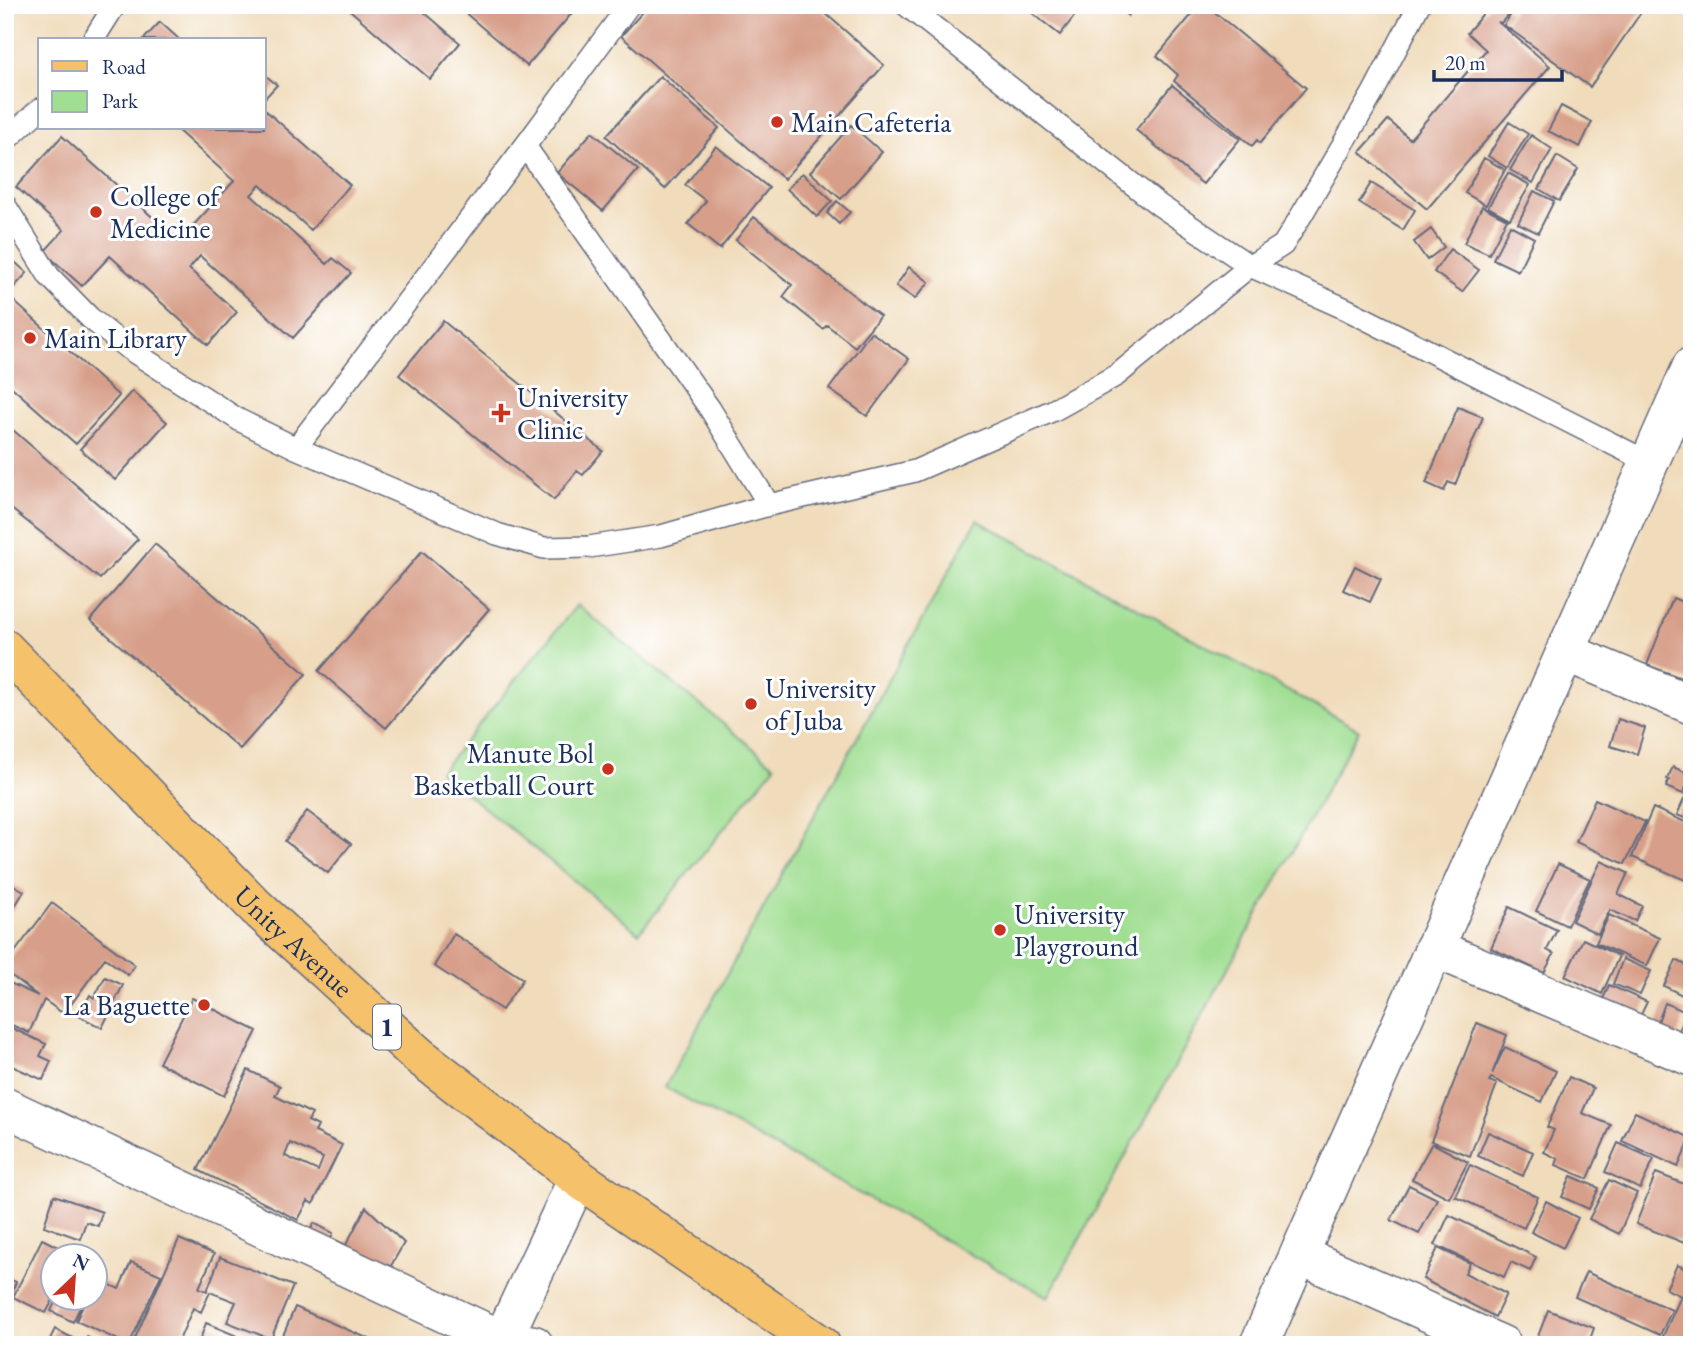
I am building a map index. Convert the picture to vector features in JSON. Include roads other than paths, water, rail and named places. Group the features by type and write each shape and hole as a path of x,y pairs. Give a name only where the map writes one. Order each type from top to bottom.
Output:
{"main road":[{"name":"Unity Avenue","path":"5,649 256,907 418,1055 578,1178 821,1345"}],"street":[{"path":"1259,1345 1692,366"},
{"path":"1565,652 1692,705"},
{"path":"1434,948 1692,1057"},
{"path":"5,1107 512,1343 578,1178"},
{"path":"1299,1255 1502,1345"}],"lane":[{"path":"94,38 115,5"},
{"path":"296,448 629,5"},
{"path":"906,5 1159,205 1250,266 1346,309 1650,463"},
{"path":"5,205 49,276 90,318 126,347 239,420 296,448 497,534 544,548 589,547 661,536 769,505 915,471 1054,410 1117,375 1250,266 1283,245 1373,93 1419,5"},
{"path":"5,141 38,111"},
{"path":"525,146 710,409 769,505"}],"place":[{"name":"Main Cafeteria","path":"777,122"},
{"name":"College of Medicine","path":"96,212"},
{"name":"Main Library","path":"30,338"},
{"name":"University Clinic","path":"501,413"},
{"name":"University of Juba","path":"751,704"},
{"name":"Manute Bol Basketball Court","path":"608,769"},
{"name":"University Playground","path":"1000,930"},
{"name":"La Baguette","path":"204,1005"}]}
